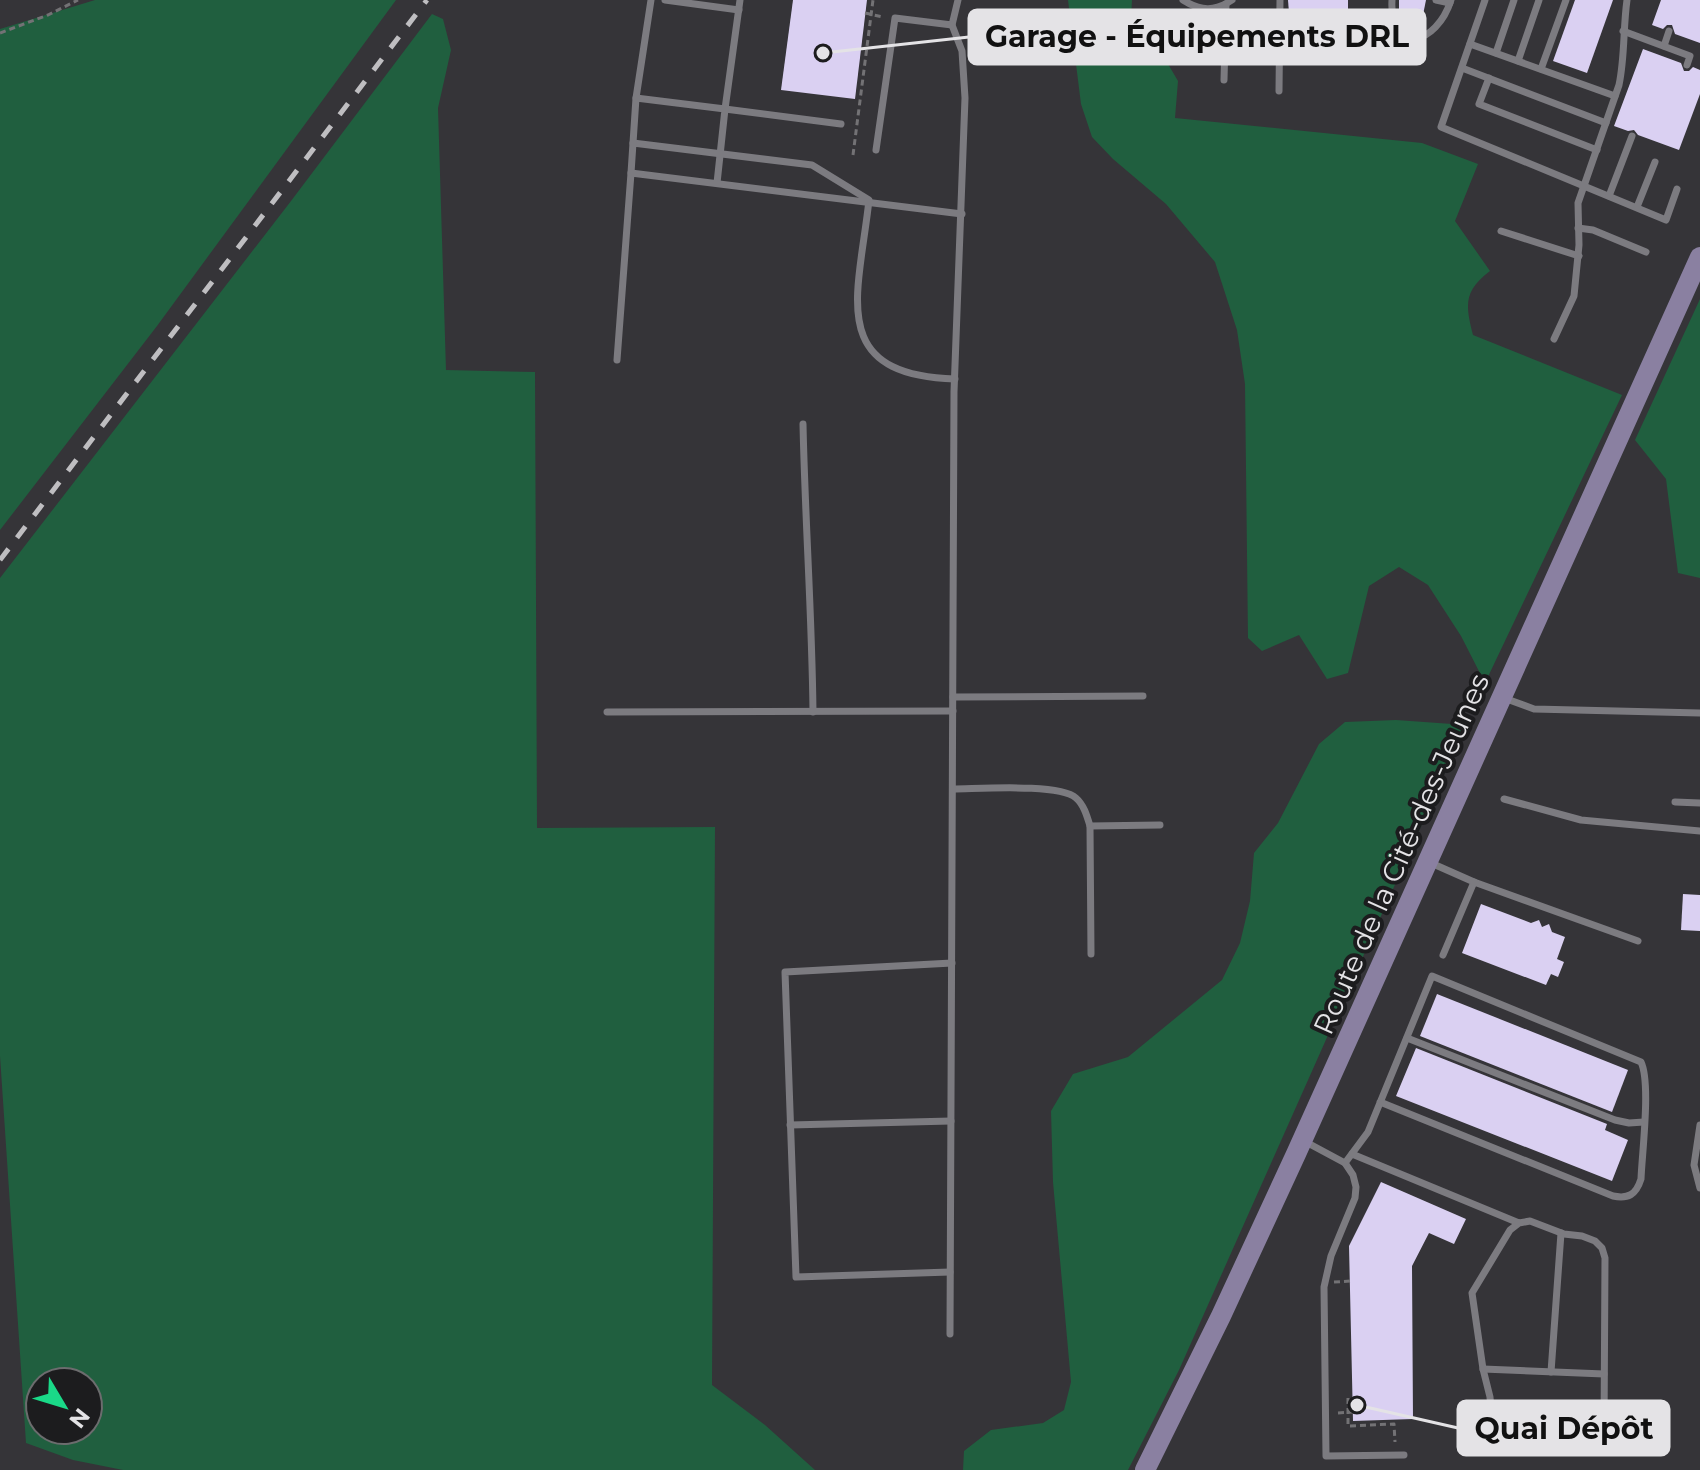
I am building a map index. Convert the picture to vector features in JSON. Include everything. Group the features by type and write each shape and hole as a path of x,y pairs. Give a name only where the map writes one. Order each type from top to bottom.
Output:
{"main road":[{"name":"Route de la Cité-des-Jeunes","path":"1145,1470 1303,1140 1700,257"}],"lane":[{"path":"617,360 636,98 651,0"},
{"path":"665,0 739,10"},
{"path":"717,183 740,0"},
{"path":"950,1334 955,379 965,71 962,51 952,25 958,0"},
{"path":"1183,0 1208,10 1229,2 1224,80"},
{"path":"1279,91 1280,0"},
{"path":"1392,0 1391,16 1395,29 1401,34 1419,38 1434,32 1447,14 1450,2 1436,0"},
{"path":"1485,0 1441,127 1666,220 1677,189"},
{"path":"1496,53 1514,0"},
{"path":"1518,61 1539,0"},
{"path":"1541,69 1561,26 1566,0"},
{"path":"1554,339 1574,296 1579,256 1578,203 1623,67 1627,0"},
{"path":"876,150 895,18 952,25"},
{"path":"1623,31 1690,56 1687,65"},
{"path":"1664,46 1669,31"},
{"path":"1470,44 1615,96"},
{"path":"1462,68 1606,123"},
{"path":"1489,78 1479,104 1597,150"},
{"path":"636,98 841,124"},
{"path":"1609,196 1632,136"},
{"path":"633,143 812,165 869,200"},
{"path":"1637,207 1655,162"},
{"path":"631,173 869,200 962,214"},
{"path":"869,200 857,312 861,333 870,351 889,366 931,378 955,379"},
{"path":"1578,228 1593,230 1646,252"},
{"path":"1501,231 1579,256"},
{"path":"803,424 813,712"},
{"path":"953,697 1143,696"},
{"path":"1502,697 1534,709 1700,713"},
{"path":"607,712 953,711"},
{"path":"953,789 1059,789 1075,797 1083,806 1090,826 1091,954"},
{"path":"1504,799 1581,820 1700,831"},
{"path":"1675,802 1700,803"},
{"path":"1090,826 1160,825"},
{"path":"1428,862 1474,882 1638,941"},
{"path":"1443,955 1474,882"},
{"path":"950,1272 796,1277 785,972 952,963"},
{"path":"1345,1163 1368,1132 1380,1102 1407,1038 1432,976 1641,1062 1644,1068 1641,1179 1632,1195 1624,1198 1613,1196 1380,1102"},
{"path":"1407,1038 1615,1120 1644,1122"},
{"path":"790,1125 951,1121"},
{"path":"1700,1125 1694,1165 1700,1188"},
{"path":"1303,1140 1345,1163 1353,1175 1355,1198 1331,1256 1323,1296 1326,1456 1404,1455"},
{"path":"1352,1154 1519,1223"},
{"path":"1530,1221 1561,1233 1595,1241 1602,1248 1605,1258 1604,1432 1493,1436 1490,1397 1472,1293 1510,1230 1519,1223 1530,1221"},
{"path":"1551,1372 1561,1233"},
{"path":"1483,1369 1604,1374"}],"path":[{"path":"0,33 78,0"},
{"path":"853,155 873,0"},
{"path":"865,13 871,15"},
{"path":"1331,1282 1351,1281"},
{"path":"1348,1398 1348,1426 1394,1422 1394,1430"}],"green space":[{"path":"95,0 396,0 157,326 0,530 0,29"},
{"path":"1068,0 1132,0 1130,37 1161,52 1178,81 1175,118 1422,143 1478,164 1455,221 1490,271 1475,285 1469,299 1473,335 1622,395 1485,683 1461,636 1428,585 1399,567 1369,586 1348,673 1327,679 1299,635 1262,651 1248,638 1245,384 1237,330 1215,262 1166,204 1092,137 1081,104"},
{"path":"432,14 443,19 451,50 438,108 446,370 535,372 537,828 715,827 712,1385 765,1425 815,1470 123,1470 73,1460 34,1446 104,1446 104,1366 24,1366 24,1413 0,1056 0,578"},
{"path":"1700,299 1700,578 1678,573 1666,479 1635,440"},
{"path":"1396,720 1466,725 1179,1370 1128,1470 963,1470 964,1451 991,1430 1043,1423 1064,1410 1071,1382 1053,1182 1051,1111 1073,1074 1128,1057 1222,980 1240,943 1250,901 1254,853 1278,823 1319,744 1345,722"}],"building":[{"path":"793,0 867,0 855,99 781,90"},
{"path":"1288,0 1348,0 1348,11 1289,13"},
{"path":"1399,0 1426,0 1423,15 1399,10"},
{"path":"1575,0 1613,0 1587,73 1553,61"},
{"path":"1661,0 1700,0 1700,43 1675,34 1672,25 1663,29 1652,25"},
{"path":"1643,49 1681,63 1684,71 1693,67 1700,70 1700,94 1679,150 1638,135 1634,130 1614,126"},
{"path":"1683,894 1700,895 1700,931 1681,930"},
{"path":"1481,904 1531,923 1539,920 1542,927 1549,924 1552,932 1565,937 1557,959 1564,962 1558,977 1551,974 1546,985 1462,953"},
{"path":"1437,994 1628,1070 1612,1112 1420,1036"},
{"path":"1416,1048 1607,1124 1605,1130 1628,1140 1612,1181 1396,1096"},
{"path":"1381,1182 1466,1219 1454,1244 1429,1233 1412,1266 1413,1419 1353,1421 1349,1246"}],"railway":[{"path":"0,560 427,0"}],"place":[{"name":"Garage - Équipements DRL","path":"823,53"},
{"name":"Quai Dépôt","path":"1357,1405"}]}
